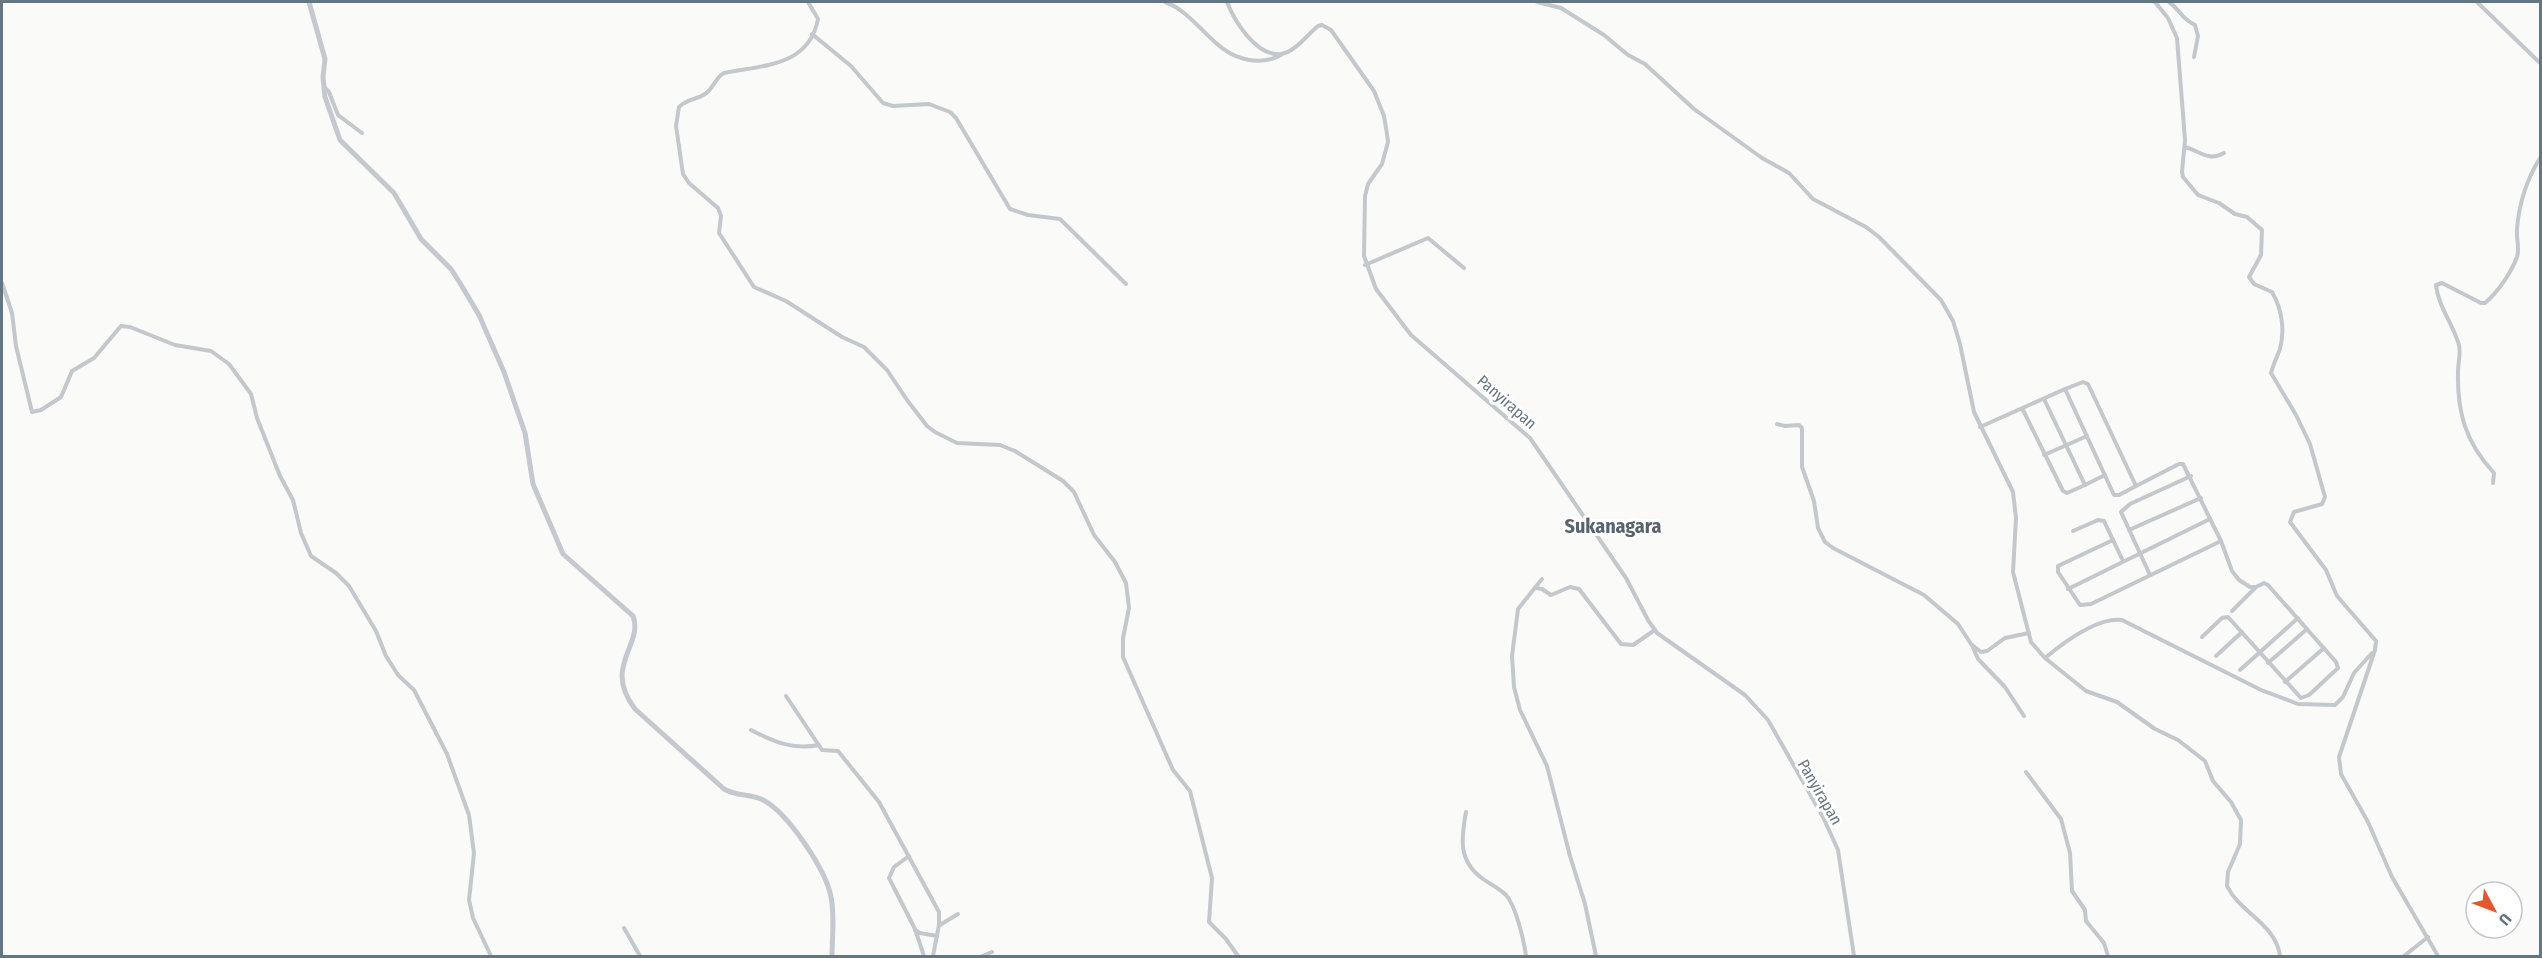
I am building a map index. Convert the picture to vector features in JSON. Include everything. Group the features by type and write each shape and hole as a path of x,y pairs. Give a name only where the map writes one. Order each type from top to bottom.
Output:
{"street":[{"path":"309,2 325,59 323,87 327,107 341,142 394,193 420,237 451,269 480,315 504,372 525,433 533,484 563,554 633,616 635,628 624,657 622,673 622,684 627,697 634,709 724,789 734,794 762,800 774,807 795,830 818,863 831,894 833,913 831,957"},
{"path":"808,2 818,19 812,34 794,57 768,66 724,73 719,76 706,94 683,102 679,106 676,126 683,174 689,183 718,208 721,216 719,233 758,291 786,301 842,337 864,347 895,379 907,400 927,426 935,432 957,443 1000,445 1015,451 1048,471 1074,492 1094,535 1115,562 1126,583 1129,608 1123,638 1123,657 1173,770 1190,791 1212,878 1209,922 1226,939 1238,957"},
{"path":"1165,2 1180,9 1226,53 1237,58 1268,61 1281,54"},
{"path":"1227,2 1240,28 1249,38 1267,51 1281,54"},
{"path":"1537,2 1556,5 1604,35 1621,51 1652,69 1694,109 1762,158 1789,173 1813,199 1866,227 1879,237 1949,311 1960,344 1970,396 1980,427 1998,458 2013,492 2016,518 2013,572 2034,647 2086,691 2117,702 2155,729 2178,740 2205,761 2212,780 2231,802 2241,820 2240,844 2228,872 2228,886 2270,933 2279,947 2280,957"},
{"path":"2155,2 2168,18 2177,38 2183,88 2185,147 2182,172 2192,191 2219,203 2235,214 2247,217 2262,230 2261,255 2249,277 2254,284 2272,292 2280,310 2282,325 2280,348 2271,373 2310,444 2325,497 2322,504 2294,512 2290,522 2325,570 2337,596 2373,636 2376,645 2357,699 2338,766 2368,822 2392,877 2438,957"},
{"path":"2169,2 2178,9 2180,16 2188,23 2195,25 2198,36 2194,57"},
{"path":"2476,2 2541,63"},
{"name":"Panyirapan","path":"1281,54 1292,49 1318,26 1325,26 1352,60 1378,100 1384,116 1388,142 1382,164 1368,184 1365,196 1364,247 1365,265 1379,295 1411,335 1530,438 1626,578 1654,630 1745,695 1768,720 1823,817 1838,850 1854,957"},
{"path":"812,34 851,66 883,103 893,106 929,104 950,112 961,125 1010,209 1017,213 1060,219 1126,284"},
{"path":"323,87 329,92 338,115 362,133"},
{"path":"2185,147 2206,157 2219,156 2224,153"},
{"path":"2493,483 2494,473 2475,451 2459,407 2460,348 2448,316 2438,298 2436,285 2442,283 2481,303 2485,303 2491,297 2509,272 2517,255 2516,231 2522,197 2541,158"},
{"path":"1365,265 1428,238 1464,268"},
{"path":"2,283 12,313 16,346 32,412 41,410 61,397 72,371 94,358 121,326 130,327 175,345 211,351 220,356 238,376 253,400 257,418 280,476 293,500 301,533 311,556 336,573 349,586 376,631 386,656 398,675 414,690 447,754 469,815 474,853 469,900 473,918 491,957"},
{"path":"1980,427 2083,382 2088,384 2136,486"},
{"path":"2065,389 2114,495 2119,495 2181,463 2191,476 2235,574 2245,585 2256,587 2267,584 2324,648 2338,668 2303,698 2296,695 2242,632 2226,617 2202,637"},
{"path":"2044,399 2085,485"},
{"path":"2023,410 2064,492 2104,475"},
{"path":"1777,424 1802,428 1802,467 1814,501 1818,528 1825,542 1838,551 1917,591 1958,624 1975,655 2005,687 2024,716"},
{"path":"2044,455 2086,436"},
{"path":"2150,575 2121,512 2126,506 2191,476"},
{"path":"2128,530 2201,498"},
{"path":"2068,589 2210,519"},
{"path":"2073,531 2102,520 2123,561"},
{"path":"2113,540 2058,566 2058,572 2068,589 2078,603 2084,606 2222,541"},
{"path":"1542,579 1518,609 1512,656 1514,687 1520,710 1550,776 1585,904 1596,957"},
{"path":"1534,588 1542,589 1551,595 1570,587 1579,589 1621,644 1633,645 1654,630"},
{"path":"2232,611 2256,587"},
{"path":"2240,670 2298,618"},
{"path":"2045,658 2079,633 2109,620 2122,620 2260,690 2298,704 2335,705 2343,697 2354,674 2374,652"},
{"path":"2268,663 2307,629"},
{"path":"2216,656 2242,632"},
{"path":"1971,644 1981,652 1988,651 2005,638 2029,633"},
{"path":"2285,682 2324,648"},
{"path":"786,696 824,751 838,751 879,802 939,912 933,957"},
{"path":"751,730 781,744 795,747 819,745"},
{"path":"2026,772 2061,819 2070,853 2072,891 2085,910 2086,921 2104,943 2108,957"},
{"path":"1466,812 1463,828 1465,862 1472,871 1509,899 1523,939 1526,957"},
{"path":"909,856 898,863 889,874 915,929 924,957"},
{"path":"939,925 958,914"},
{"path":"624,928 640,957"},
{"path":"915,929 920,933 937,936"},
{"path":"2404,957 2428,937"},
{"path":"982,957 992,952"}],"district":[{"name":"Sukanagara","path":"1613,526"}]}
